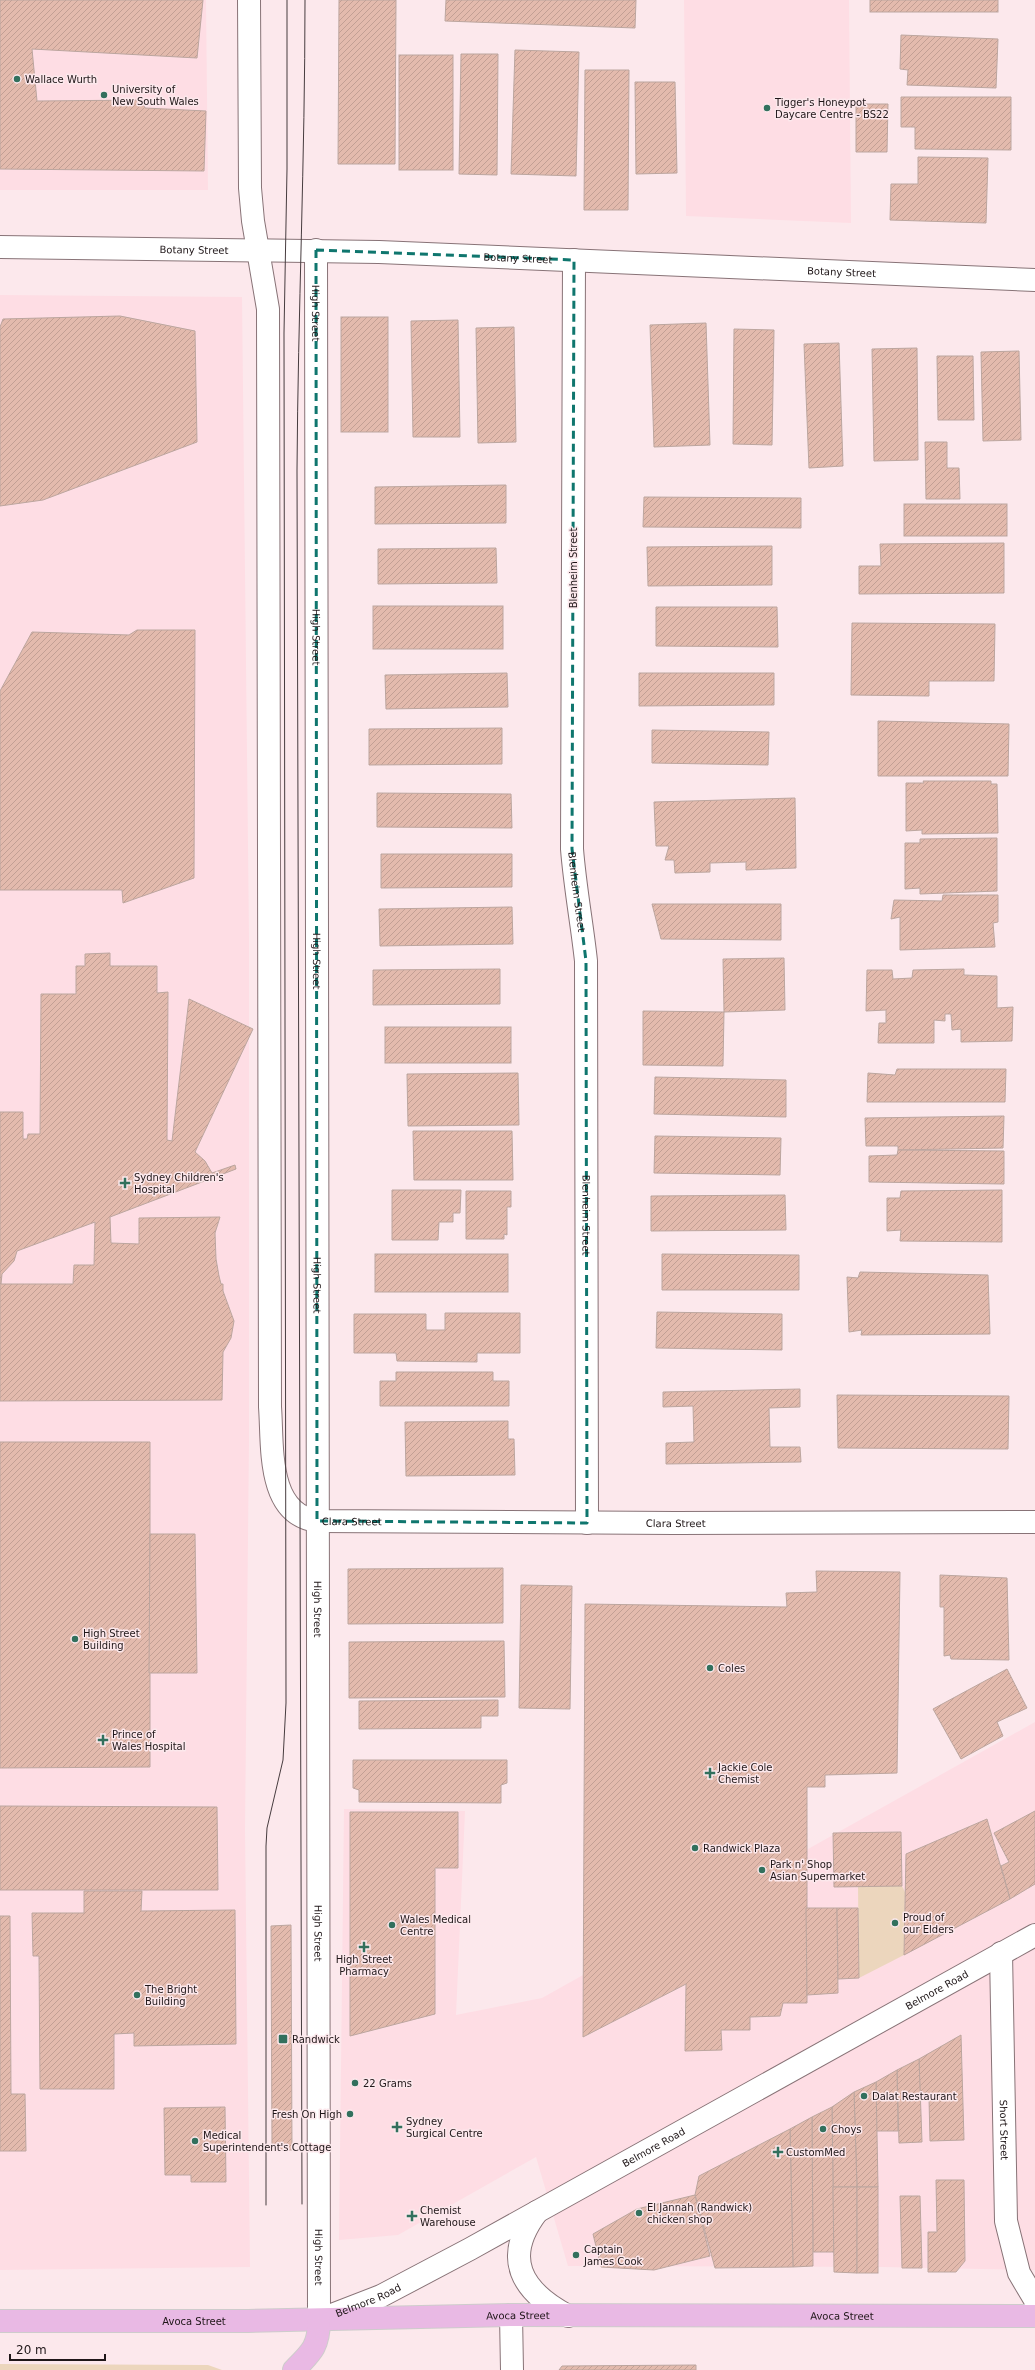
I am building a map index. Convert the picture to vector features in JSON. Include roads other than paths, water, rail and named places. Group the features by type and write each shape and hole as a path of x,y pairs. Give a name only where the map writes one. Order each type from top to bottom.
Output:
{"main road":[{"name":"Avoca Street","path":"0,2321 319,2320 511,2316 1035,2316"},
{"path":"294,2370 315,2349 319,2333 319,2320"}],"street":[{"path":"249,0 249,169 251,203 268,309 270,1407 276,1476 280,1492 289,1505 305,1517 317,1520"},
{"name":"Botany Street","path":"0,246 316,250 1035,280"},
{"name":"High Street","path":"316,250 319,2320"},
{"name":"Blenheim Street","path":"574,260 572,849 575,889 582,926 586,961 588,1523"},
{"name":"Clara Street","path":"317,1520 588,1523 1035,1522"},
{"name":"Belmore Road","path":"319,2320 396,2289 1035,1934"},
{"name":"Short Street","path":"1002,1953 1006,2221 1019,2273 1035,2300"},
{"path":"537,2211 526,2227 520,2240 521,2268 526,2281 536,2295 549,2306 568,2316"},
{"path":"511,2316 512,2370"}],"tram line":[{"path":"266,2205 266,1846 267,1828 283,1760 286,1703 284,333 287,169 287,0"},
{"path":"302,2204 297,470 305,0"}],"place":[{"name":"Wallace Wurth","path":"17,79"},
{"name":"University of New South Wales","path":"104,95"},
{"name":"Tigger's Honeypot Daycare Centre - BS22","path":"767,108"},
{"name":"Sydney Children's Hospital","path":"125,1183"},
{"name":"High Street Building","path":"75,1639"},
{"name":"Coles","path":"710,1668"},
{"name":"Prince of Wales Hospital","path":"103,1740"},
{"name":"Jackie Cole Chemist","path":"710,1773"},
{"name":"Randwick Plaza","path":"695,1848"},
{"name":"Park n' Shop Asian Supermarket","path":"762,1870"},
{"name":"Proud of our Elders","path":"895,1923"},
{"name":"Wales Medical Centre","path":"392,1925"},
{"name":"High Street Pharmacy","path":"364,1947"},
{"name":"The Bright Building","path":"137,1995"},
{"name":"Randwick","path":"283,2039"},
{"name":"22 Grams","path":"355,2083"},
{"name":"Dalat Restaurant","path":"864,2096"},
{"name":"Fresh On High","path":"350,2114"},
{"name":"Sydney Surgical Centre","path":"397,2127"},
{"name":"Choys","path":"823,2129"},
{"name":"Medical Superintendent's Cottage","path":"195,2141"},
{"name":"CustomMed","path":"778,2152"},
{"name":"El Jannah (Randwick) chicken shop","path":"639,2213"},
{"name":"Chemist Warehouse","path":"412,2216"},
{"name":"Captain James Cook","path":"576,2255"}]}
